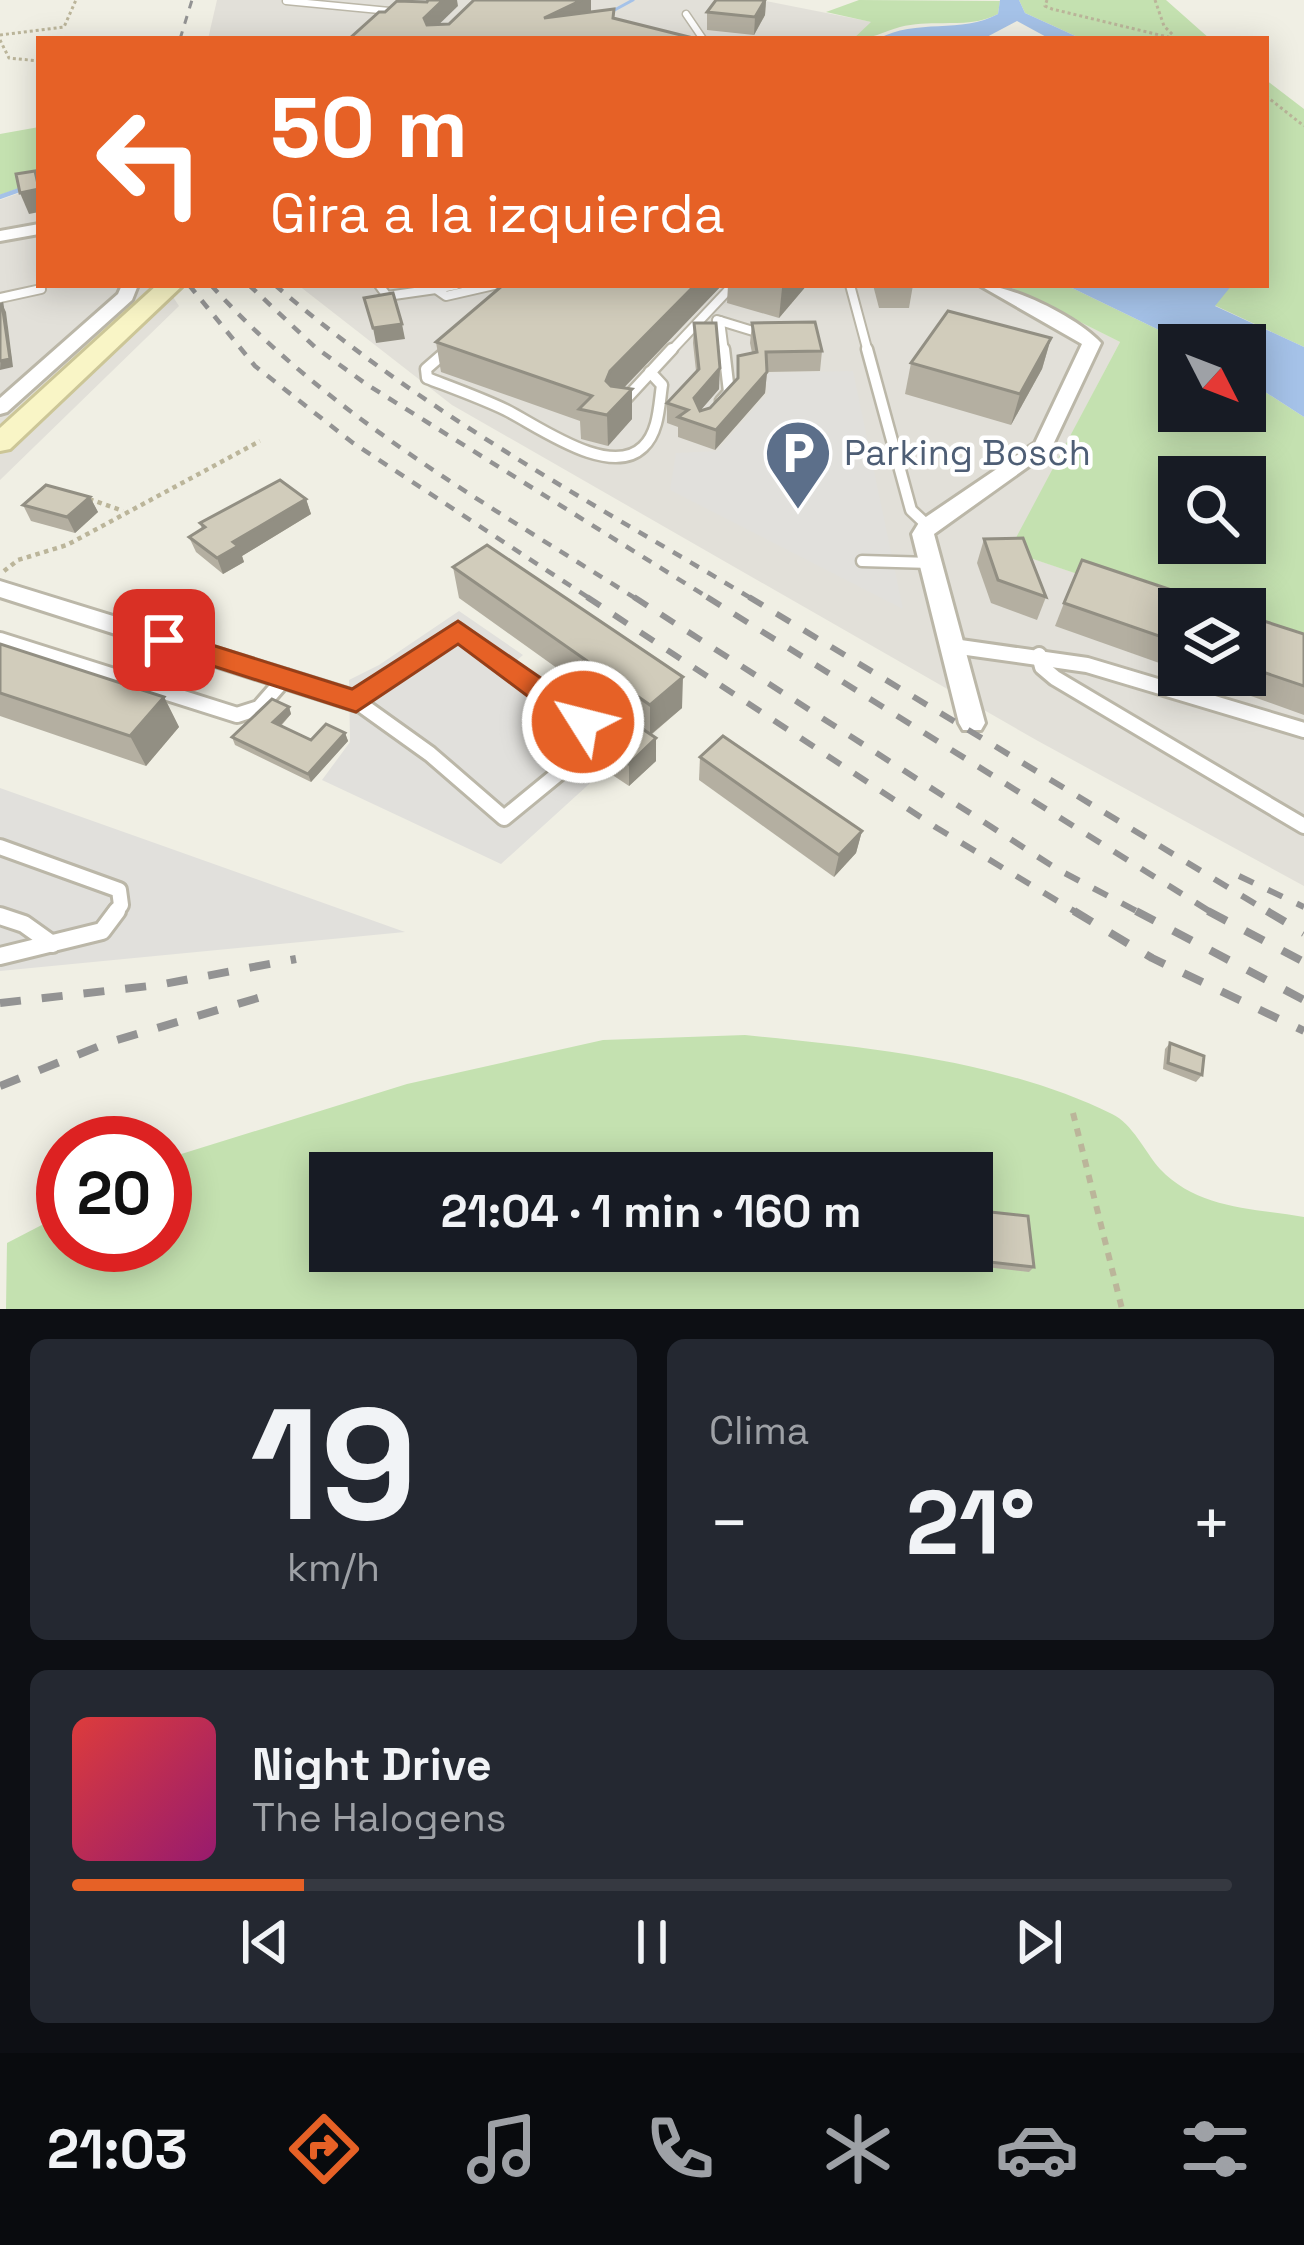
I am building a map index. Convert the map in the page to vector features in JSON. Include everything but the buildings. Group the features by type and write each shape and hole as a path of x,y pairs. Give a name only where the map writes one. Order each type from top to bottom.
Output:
{"street":[{"path":"0,236 36,230"},
{"path":"0,408 126,296 129,288"},
{"path":"0,443 168,288"},
{"path":"972,723 923,534 1043,447 1092,351 1087,336 993,288"},
{"path":"0,589 356,701"}],"lane":[{"path":"286,1 386,11 407,8"},
{"path":"371,25 386,11"},
{"path":"686,14 701,36"},
{"path":"381,288 387,296 441,288"},
{"path":"436,289 446,296 481,288"},
{"path":"618,408 730,288"},
{"path":"851,288 911,510 928,526"},
{"path":"0,298 41,289"},
{"path":"704,316 753,331"},
{"path":"716,407 729,392 720,321"},
{"path":"458,342 426,369 427,378 601,456 634,454 647,444 662,385 650,371"},
{"path":"862,562 931,563"},
{"path":"458,631 603,737 504,818 430,754 356,701 458,631"},
{"path":"0,640 237,715 259,708 286,677"},
{"path":"952,646 1039,655 1162,682 1304,730"},
{"path":"1039,655 1042,668 1055,678 1304,826"},
{"path":"0,847 119,890 121,905 102,931 0,956"},
{"path":"0,916 24,924 52,944"}],"path":[{"path":"36,62 9,58 0,37 64,27 76,0"},
{"path":"1047,0 1045,6 1052,9 1164,36"},
{"path":"1155,0 1164,26 1174,36"},
{"path":"1269,98 1304,127"},
{"path":"0,574 18,560 67,545 260,441"},
{"path":"79,496 123,512"},
{"path":"1073,1114 1122,1309"}],"shaded area":[{"path":"217,0 761,0 872,22 856,36 209,36"},
{"path":"36,187 36,288 167,288 179,306 0,480 0,200"},
{"path":"302,288 1012,288 1120,342 1010,551 1158,601 1158,696 1266,696 1266,666 1304,650 1304,886 1038,741 452,405"},
{"name":"Parking Bosch","path":"853,371 903,609 670,490 676,453 717,451 768,393 765,373"},
{"path":"459,611 523,655 515,662 554,690 561,685 631,737 631,746 501,864 322,780 350,742 349,680"},
{"path":"0,788 405,932 0,971"}],"green space":[{"path":"859,0 1000,1 998,14 986,19 912,25 875,36 856,36 871,22 826,12"},
{"path":"1019,0 1166,0 1207,36 1075,36 1025,13"},
{"path":"1269,82 1304,109 1304,347 1266,329 1266,324 1255,324 1214,305 1227,288 1269,288"},
{"path":"36,128 36,182 0,195 0,134"},
{"path":"1012,288 1072,288 1158,330 1158,432 1266,432 1266,393 1304,417 1304,650 1266,637 1266,588 1158,588 1158,601 1009,551 1120,342"},
{"path":"745,1035 979,1068 1070,1096 1119,1118 1160,1169 1191,1192 1227,1205 1304,1217 1304,1309 6,1309 7,1243 36,1228 36,1272 192,1272 192,1151 407,1084 603,1040"}],"water":[{"path":"1000,0 1019,0 1025,13 1075,36 1044,36 1017,21 989,36 886,36 969,23 998,14"},
{"path":"1072,288 1230,288 1215,306 1254,324 1158,324 1158,330"},
{"path":"1266,329 1304,347 1304,417 1266,393"}],"waterway":[{"path":"609,13 633,0"},
{"path":"0,197 36,184"}],"railway":[{"path":"181,36 192,0"},
{"path":"191,288 255,366 353,443 592,600"},
{"path":"214,288 307,377 360,418 469,494 638,600"},
{"path":"252,288 315,347 366,384 712,600"},
{"path":"279,288 447,414 752,599"},
{"path":"587,597 937,828 1079,914"},
{"path":"634,597 1057,869 1142,914"},
{"path":"707,597 1214,914"},
{"path":"752,599 1270,913"},
{"path":"1239,876 1304,907"},
{"path":"1074,911 1152,958 1304,1031"},
{"path":"1136,911 1304,1000"},
{"path":"1208,911 1304,962"},
{"path":"1270,913 1304,933"},
{"path":"0,1003 158,985 296,959"},
{"path":"0,1086 107,1043 268,995"}],"place":[{"name":"Parking Bosch","path":"798,512"}],"route":[{"path":"164,640 356,701 458,631 583,722"}]}
